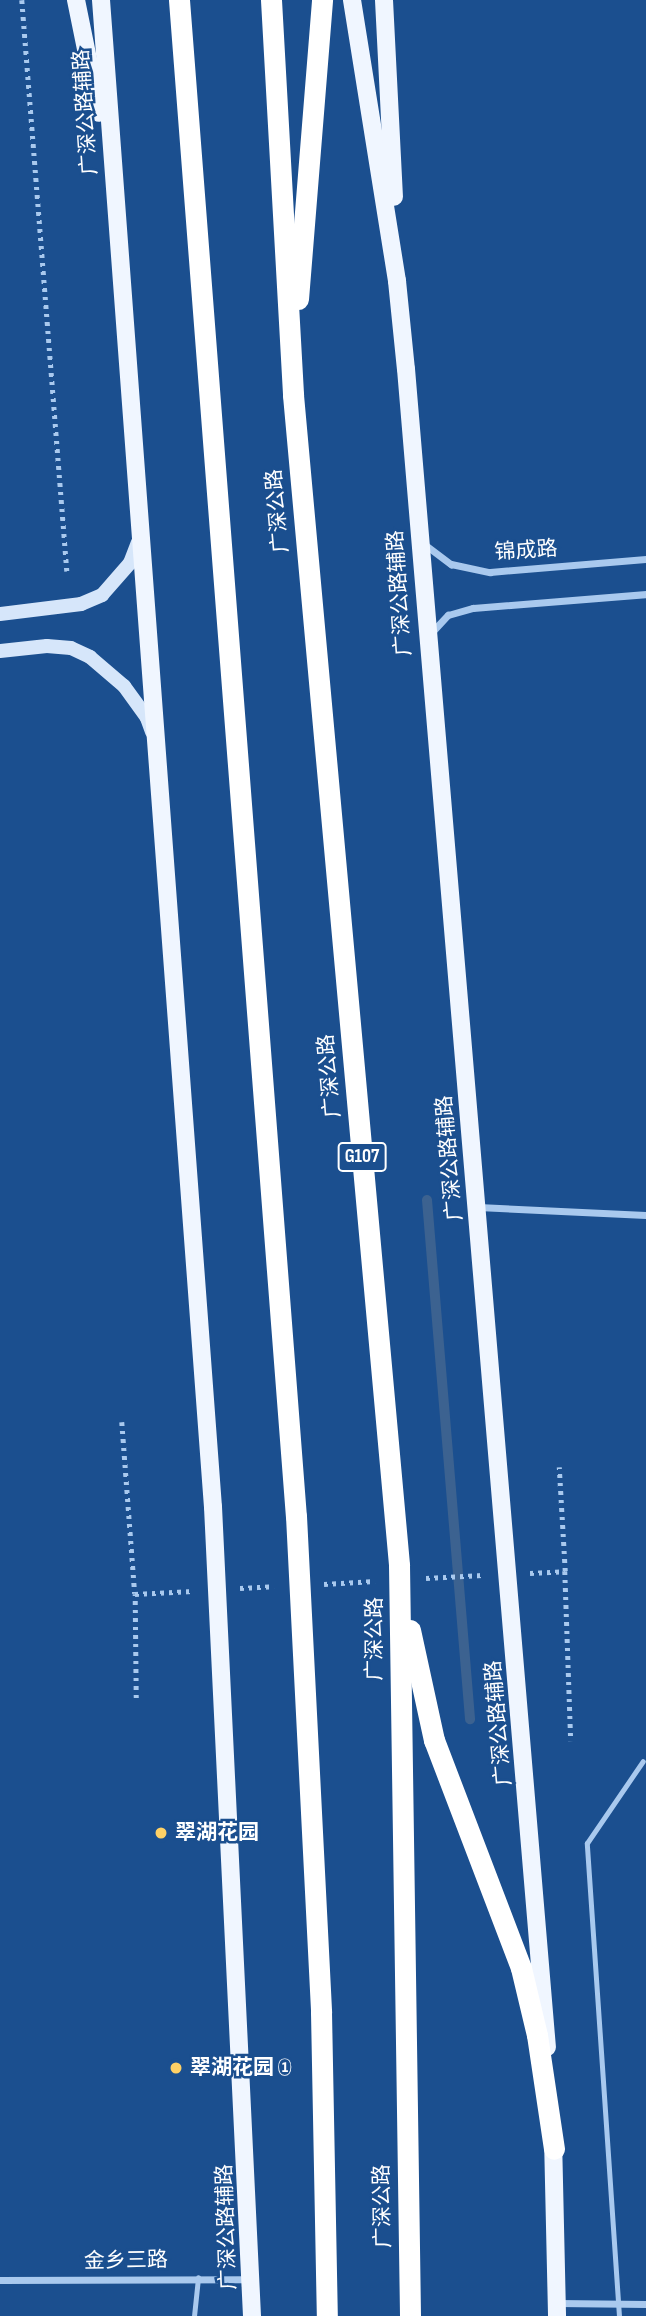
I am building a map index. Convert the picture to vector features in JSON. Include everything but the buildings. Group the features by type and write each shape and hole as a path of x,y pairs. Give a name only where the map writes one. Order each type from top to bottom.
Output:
{"highway":[{"path":"179,0 296,1516 321,2012 327,2316"},
{"name":"广深公路","path":"271,0 293,395 399,1575 410,2316"},
{"path":"293,395 310,114 322,0"},
{"path":"399,1575 419,1689 434,1740 521,1968 537,2035 554,2149"}],"main road":[{"path":"76,0 114,183"},
{"name":"广深公路辅路","path":"101,0 138,542 213,1507 253,2279 252,2316"},
{"name":"广深公路辅路","path":"352,0 397,281 426,643 477,1206 554,2149 557,2310"},
{"path":"384,0 397,281"}],"street":[{"name":"锦成路","path":"419,540 443,560 469,570 646,559"},
{"path":"0,614 81,604 102,595 130,563 138,542"},
{"path":"426,643 439,622 461,611 646,594"},
{"path":"0,651 47,646 71,648 90,657 136,702 153,737"},
{"path":"477,1206 646,1215"},
{"name":"金乡三路","path":"0,2280 198,2277 253,2279"},
{"path":"557,2310 620,2303 646,2304"}],"lane":[{"path":"620,2316 587,1843 643,1761"},
{"path":"194,2316 198,2277"}],"path":[{"path":"22,0 67,571"},
{"path":"122,1422 135,1594 136,1698"},
{"path":"559,1467 571,1741"},
{"path":"524,1573 565,1571"},
{"path":"315,1584 399,1575 496,1575"},
{"path":"232,1589 288,1586"},
{"path":"135,1594 204,1590"}],"waterway":[{"path":"427,1200 470,1719"}],"place":[{"name":"翠湖花园","path":"161,1833"},
{"name":"翠湖花园 ①","path":"176,2068"}]}
